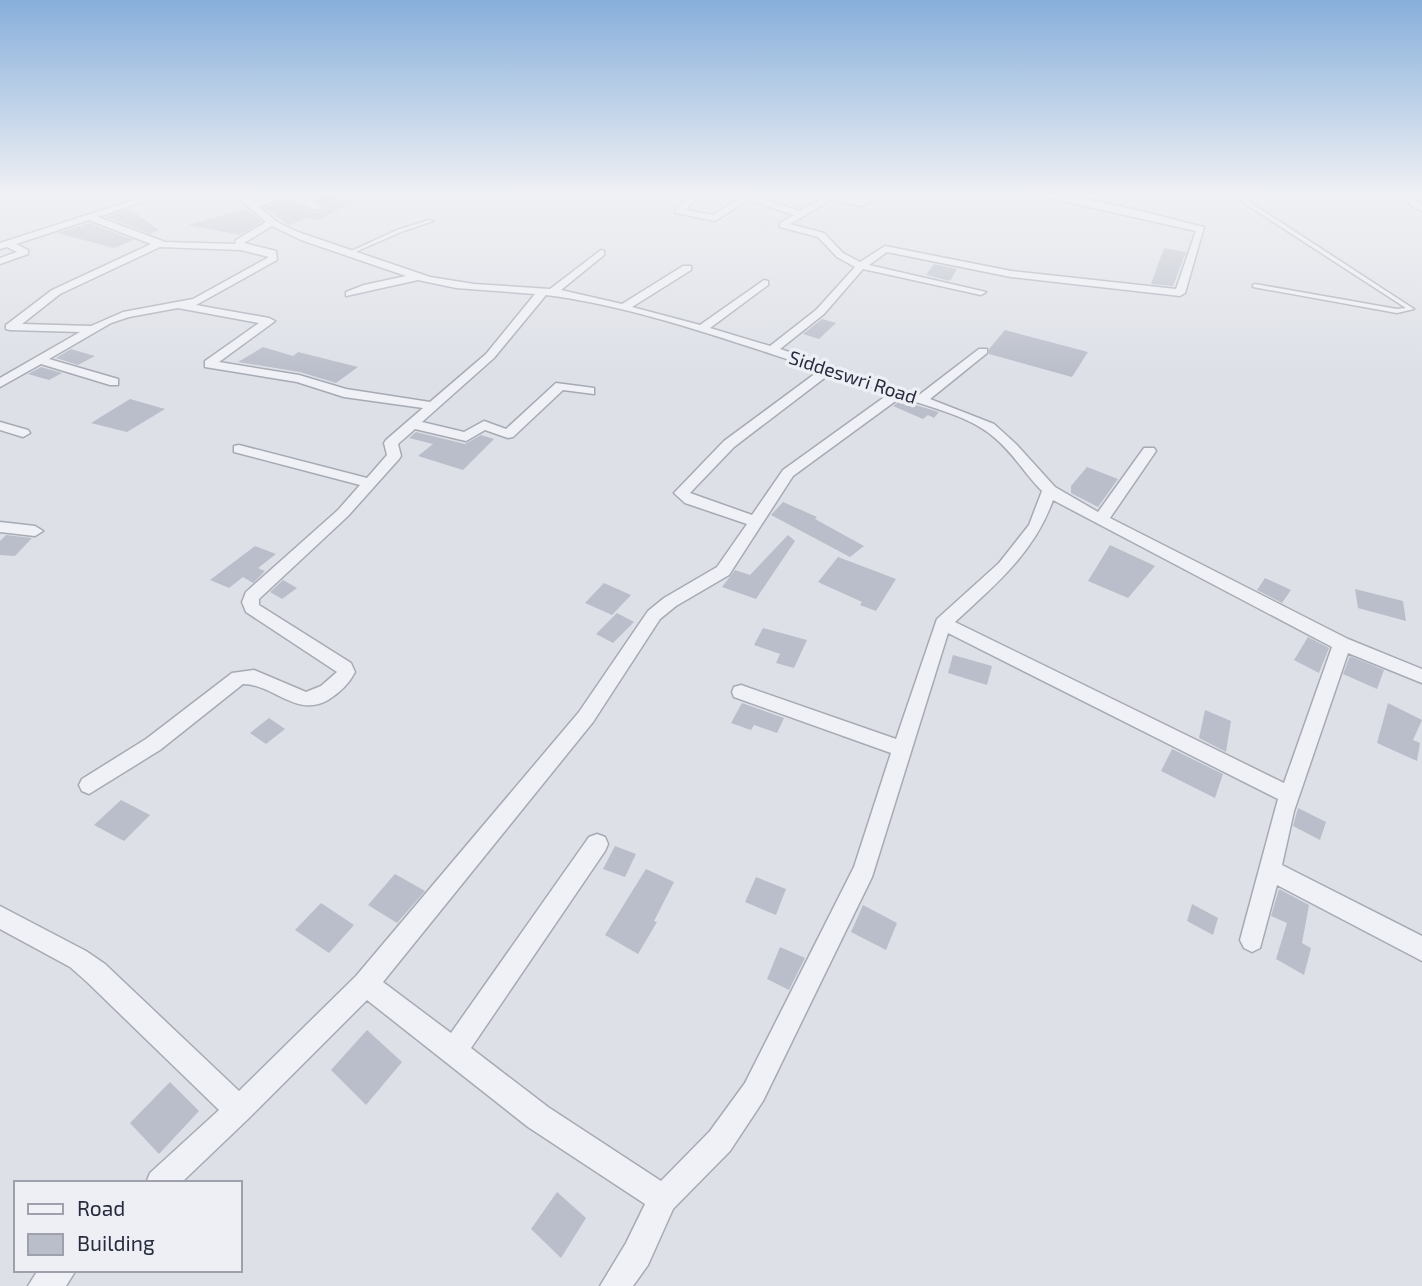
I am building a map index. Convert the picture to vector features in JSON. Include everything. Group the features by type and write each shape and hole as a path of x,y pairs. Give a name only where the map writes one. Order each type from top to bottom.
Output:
{"street":[{"path":"0,261 19,254"},
{"path":"5,328 39,307 56,292 137,254"},
{"path":"0,383 91,329 127,314 182,306 214,294 274,258 273,254"},
{"name":"Siddeswri Road","path":"356,254 418,277 451,285 548,291 702,329 830,368 975,419 1000,433 1049,491 1181,563 1342,644 1422,676"},
{"path":"89,785 146,752 234,680 242,677 256,678 309,701 319,698 345,675 345,668 252,608 250,603 258,588 343,513 394,456 390,443 490,356 548,291 600,254"},
{"path":"839,254 861,266 981,292"},
{"path":"772,350 820,312 861,266 877,254"},
{"path":"913,254 1002,273 1180,293 1193,254"},
{"path":"623,308 687,268"},
{"path":"351,294 368,287 418,277"},
{"path":"702,329 765,283"},
{"path":"182,306 269,321 209,364 299,379 344,393 433,406"},
{"path":"5,328 91,329"},
{"path":"921,400 983,351"},
{"path":"38,360 114,382"},
{"path":"757,522 690,500 681,493 729,444 830,368"},
{"path":"412,424 467,437 484,425 508,434 560,386 590,391"},
{"path":"162,1181 239,1110 365,985 586,718 654,615 670,602 723,571 788,473 900,392"},
{"path":"0,426 23,433"},
{"path":"239,449 370,483"},
{"path":"1101,519 1149,451"},
{"path":"615,1286 637,1254 663,1199 720,1141 754,1092 864,870 943,624 1005,567 1036,526 1049,491"},
{"path":"0,527 35,531"},
{"path":"943,624 1289,795"},
{"path":"1252,940 1289,795 1342,644"},
{"path":"741,691 902,749"},
{"path":"454,1051 597,844"},
{"path":"1269,870 1422,948"},
{"path":"0,916 78,959 96,973 239,1110"},
{"path":"365,985 538,1117 663,1199"},
{"path":"43,1286 59,1272"}],"lane":[{"path":"1255,286 1397,311 1411,309 1326,254"}],"building":[{"path":"1162,254 1185,254 1173,286 1151,284"},
{"path":"934,264 957,269 950,281 926,275"},
{"path":"822,319 836,323 819,339 803,334"},
{"path":"1005,330 1088,352 1072,377 989,354 989,349"},
{"path":"263,347 293,356 298,352 358,367 336,383 300,372 238,362"},
{"path":"71,349 95,356 78,365 56,358"},
{"path":"41,367 62,373 49,380 28,374"},
{"path":"130,399 165,409 127,432 91,423"},
{"path":"901,400 939,412 934,418 928,415 923,419 893,406"},
{"path":"416,432 465,444 481,435 494,439 463,470 418,456 433,444 409,438"},
{"path":"1087,467 1118,479 1098,507 1071,493 1071,486"},
{"path":"783,502 817,517 815,519 864,546 850,557 771,515"},
{"path":"6,535 32,538 15,556 0,555 0,541"},
{"path":"788,535 795,541 756,599 722,587 735,570 750,575"},
{"path":"1110,545 1155,566 1128,598 1088,581"},
{"path":"255,546 276,554 258,568 265,571 253,583 243,577 229,588 210,580"},
{"path":"838,557 896,579 876,611 818,582"},
{"path":"1265,578 1291,590 1282,603 1257,590"},
{"path":"283,580 297,588 282,599 270,592"},
{"path":"604,583 631,595 612,615 585,603"},
{"path":"1355,589 1403,601 1406,621 1358,608"},
{"path":"617,613 634,622 613,643 596,634"},
{"path":"763,628 807,640 794,668 776,663 780,654 754,645"},
{"path":"1308,637 1329,648 1319,673 1294,660"},
{"path":"953,655 992,666 987,685 948,673"},
{"path":"1350,656 1384,670 1377,689 1343,674"},
{"path":"742,703 784,718 777,733 754,725 751,730 731,723"},
{"path":"1388,703 1422,720 1413,740 1420,743 1417,761 1377,743"},
{"path":"1205,710 1231,721 1226,752 1199,738"},
{"path":"269,718 285,729 266,744 250,733"},
{"path":"1172,749 1223,774 1215,798 1161,771"},
{"path":"121,800 150,815 124,841 94,825"},
{"path":"1298,808 1326,822 1320,840 1293,826"},
{"path":"615,846 636,854 625,877 603,869"},
{"path":"646,869 674,882 654,921 657,922 638,954 605,935"},
{"path":"395,874 425,891 397,923 368,905"},
{"path":"756,877 786,889 776,915 745,902"},
{"path":"1279,889 1309,905 1302,943 1311,948 1304,975 1276,959 1287,923 1271,916"},
{"path":"321,903 354,925 329,953 295,930"},
{"path":"1192,904 1218,918 1213,935 1187,921"},
{"path":"863,905 897,923 886,950 851,932"},
{"path":"780,947 805,958 789,990 767,979"},
{"path":"367,1030 402,1062 366,1105 331,1070"},
{"path":"170,1082 199,1111 159,1154 130,1123"},
{"path":"557,1192 586,1218 561,1258 531,1229"}]}
